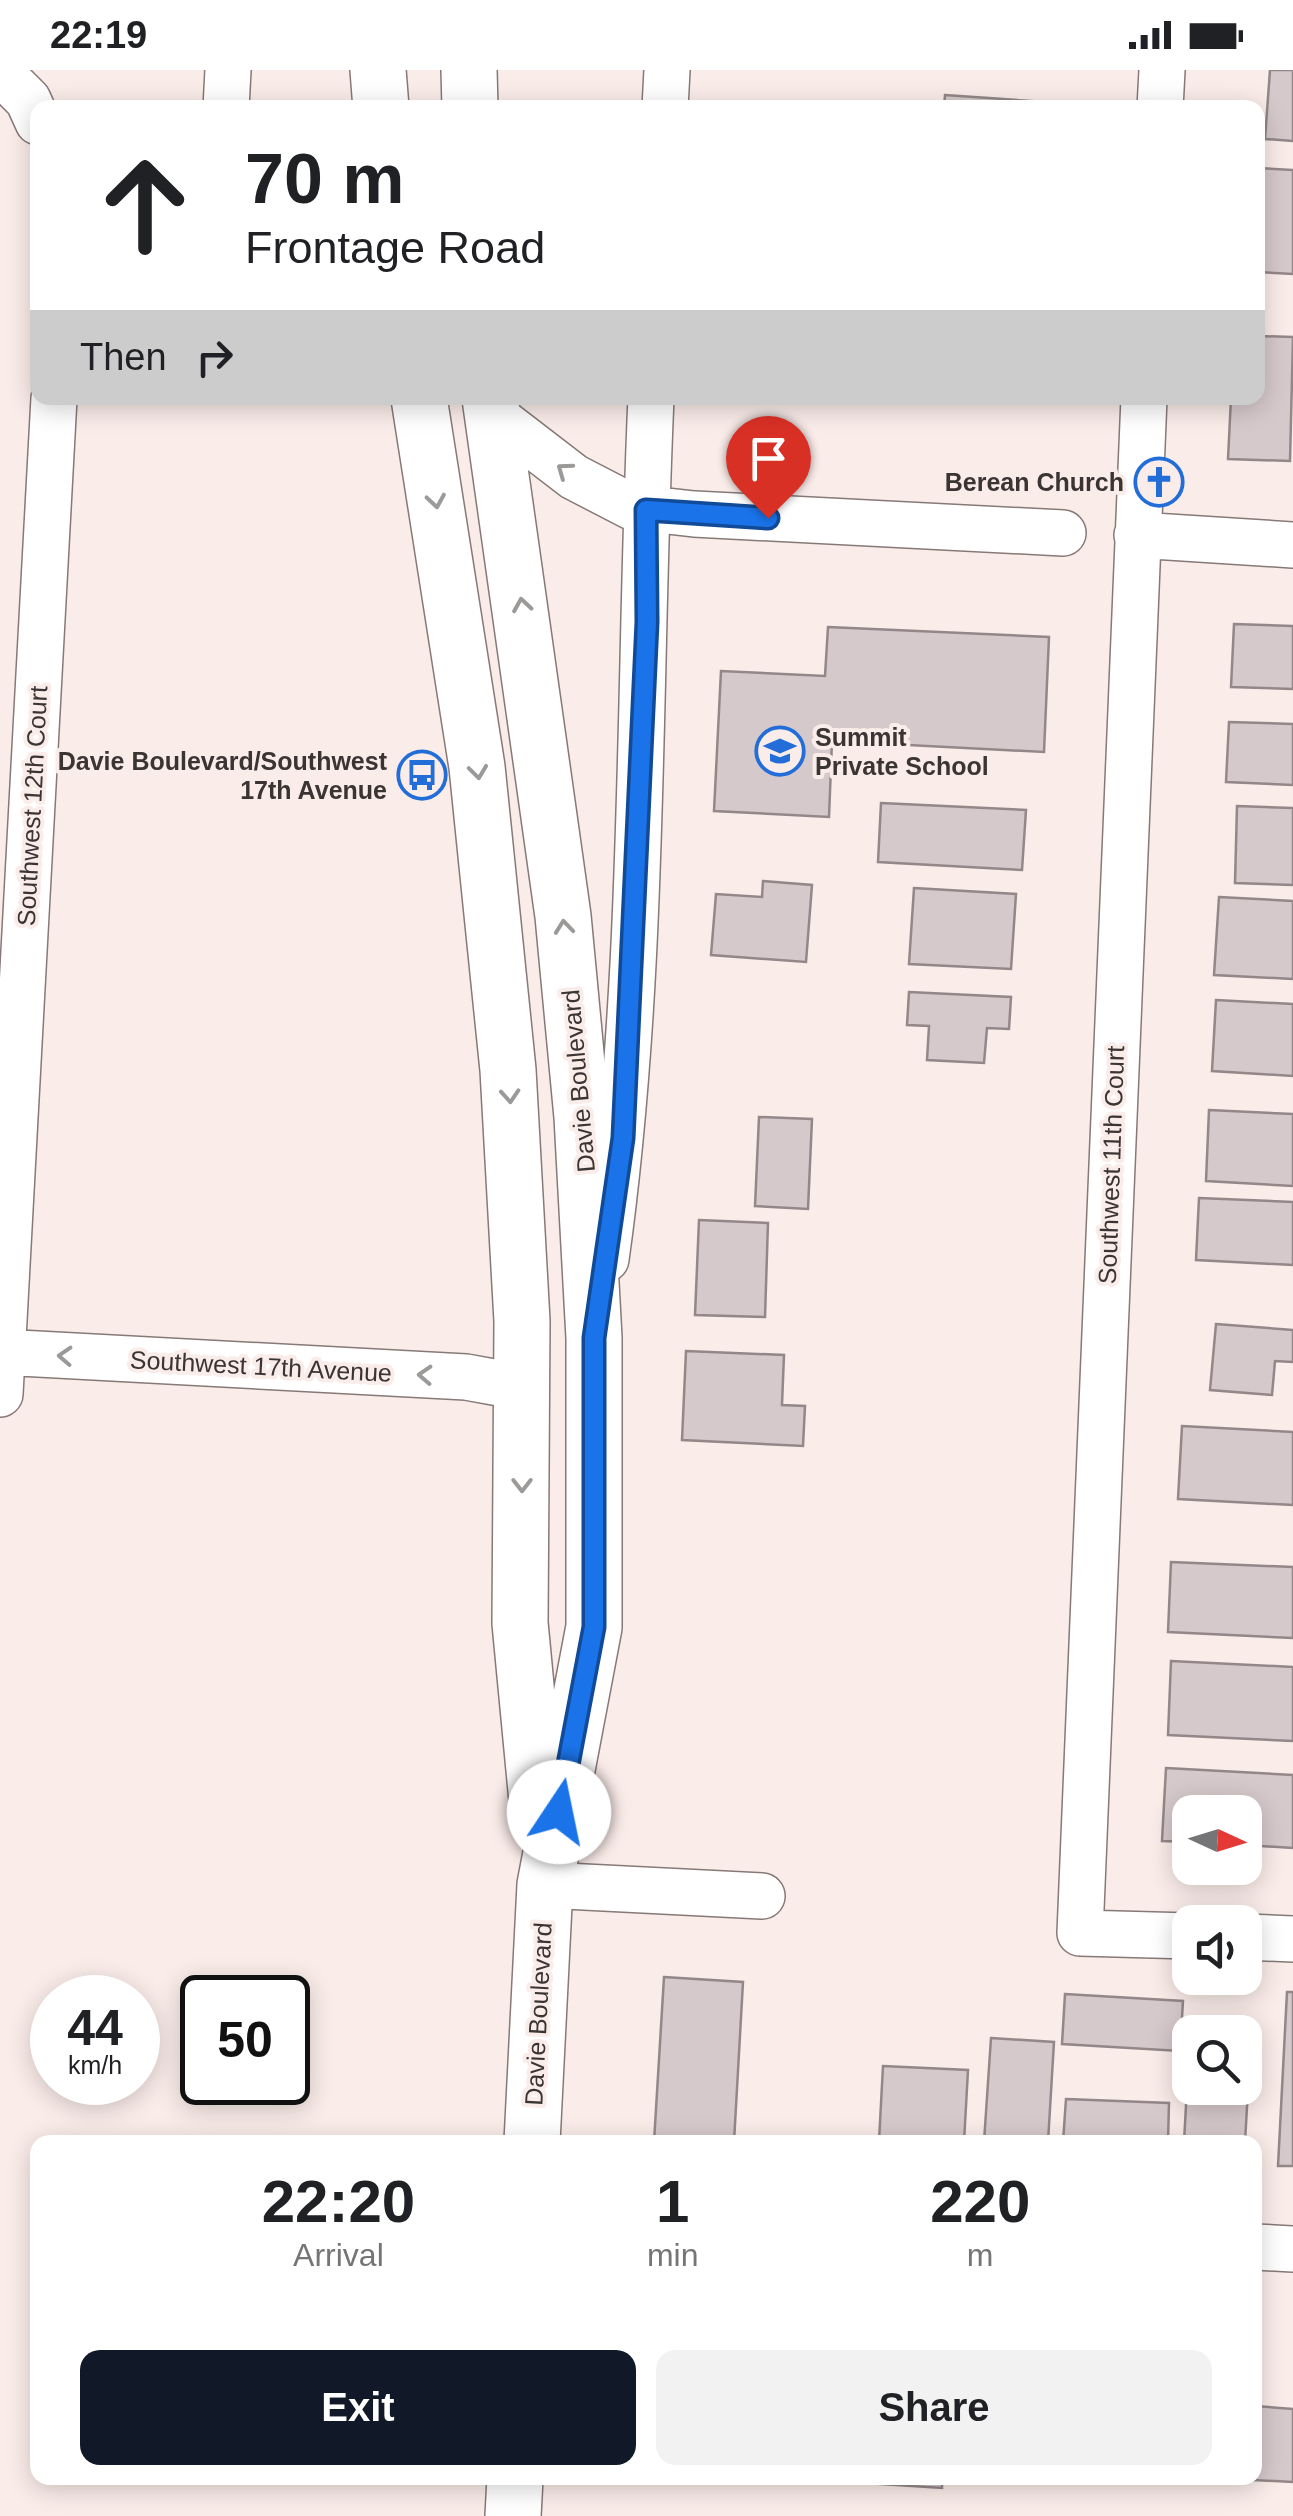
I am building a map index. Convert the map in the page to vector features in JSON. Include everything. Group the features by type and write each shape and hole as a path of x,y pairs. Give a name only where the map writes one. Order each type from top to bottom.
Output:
{"main road":[{"path":"378,70 381,100"},
{"path":"470,70 470,100"},
{"name":"Davie Boulevard","path":"419,405 467,694 494,911 516,1181 521,1387 520,1623 545,1885"},
{"name":"Davie Boulevard","path":"491,406 562,899 582,1117 594,1338 594,1627 545,1885 532,2135"},
{"path":"521,1387 569,1474 595,1563"},
{"path":"514,2516 515,2485"}],"street":[{"path":"226,100 228,70"},
{"path":"665,100 667,70"},
{"path":"1160,100 1162,70"},
{"path":"0,72 30,104"},
{"name":"Southwest 12th Court","path":"1,1366 54,405"},
{"path":"594,1338 623,1138 647,622 646,510 652,405"},
{"name":"Southwest 11th Court","path":"1144,405 1080,1933 1172,1936"},
{"path":"491,406 574,477 616,500 646,510 1063,533"},
{"path":"1137,535 1293,545"},
{"name":"Southwest 17th Avenue","path":"1,1366 466,1377 521,1387"},
{"path":"545,1885 762,1896"},
{"path":"1262,1938 1293,1939"},
{"path":"1262,2248 1293,2250"}],"building":[{"path":"1270,70 1293,70 1293,141 1265,139"},
{"path":"945,95 1017,100 945,100"},
{"path":"1265,168 1293,170 1293,274 1265,272"},
{"path":"1265,336 1293,337 1290,461 1228,459 1231,405 1265,405"},
{"path":"1234,624 1293,626 1293,689 1231,687"},
{"path":"828,627 1049,637 1044,752 832,741 829,817 714,811 721,671 825,676"},
{"path":"1229,722 1293,724 1293,785 1226,782"},
{"path":"881,803 1026,810 1022,870 878,862"},
{"path":"1237,806 1293,808 1293,885 1235,883"},
{"path":"763,881 812,885 806,962 711,955 716,894 762,897"},
{"path":"914,888 1016,894 1011,969 909,964"},
{"path":"1219,897 1293,901 1293,979 1214,975"},
{"path":"909,992 1011,997 1009,1029 987,1028 984,1063 927,1060 929,1026 907,1025"},
{"path":"1216,1000 1293,1004 1293,1076 1212,1071"},
{"path":"1209,1110 1293,1114 1293,1186 1206,1181"},
{"path":"759,1117 812,1119 808,1209 755,1206"},
{"path":"1199,1198 1293,1202 1293,1265 1196,1260"},
{"path":"699,1220 768,1223 765,1317 695,1315"},
{"path":"1216,1324 1293,1330 1293,1362 1275,1361 1272,1395 1210,1390"},
{"path":"686,1351 784,1355 782,1405 805,1406 803,1446 682,1440"},
{"path":"1182,1426 1293,1432 1293,1505 1178,1499"},
{"path":"1171,1562 1293,1567 1293,1638 1168,1632"},
{"path":"1171,1661 1293,1667 1293,1741 1168,1735"},
{"path":"1166,1768 1293,1775 1293,1848 1262,1846 1262,1795 1172,1795 1172,1841 1162,1841"},
{"path":"664,1977 743,1982 734,2135 654,2135"},
{"path":"1287,1992 1293,1992 1293,2166 1278,2166"},
{"path":"1065,1994 1183,2001 1182,2015 1172,2015 1172,2051 1062,2044"},
{"path":"991,2038 1054,2042 1048,2135 984,2135"},
{"path":"883,2066 968,2070 964,2135 879,2135"},
{"path":"1066,2099 1169,2103 1168,2135 1063,2135"},
{"path":"1186,2105 1247,2105 1245,2135 1184,2135"},
{"path":"1262,2407 1293,2409 1293,2482 1262,2480"},
{"path":"895,2485 942,2485 942,2488"}],"place":[{"name":"Berean Church","path":"1159,482"},
{"name":"Summit Private School","path":"780,751"},
{"name":"Davie Boulevard/Southwest 17th Avenue","path":"422,775"}],"route":[{"path":"559,1812 594,1627 594,1338 623,1138 647,622 646,510 768,518"}]}
